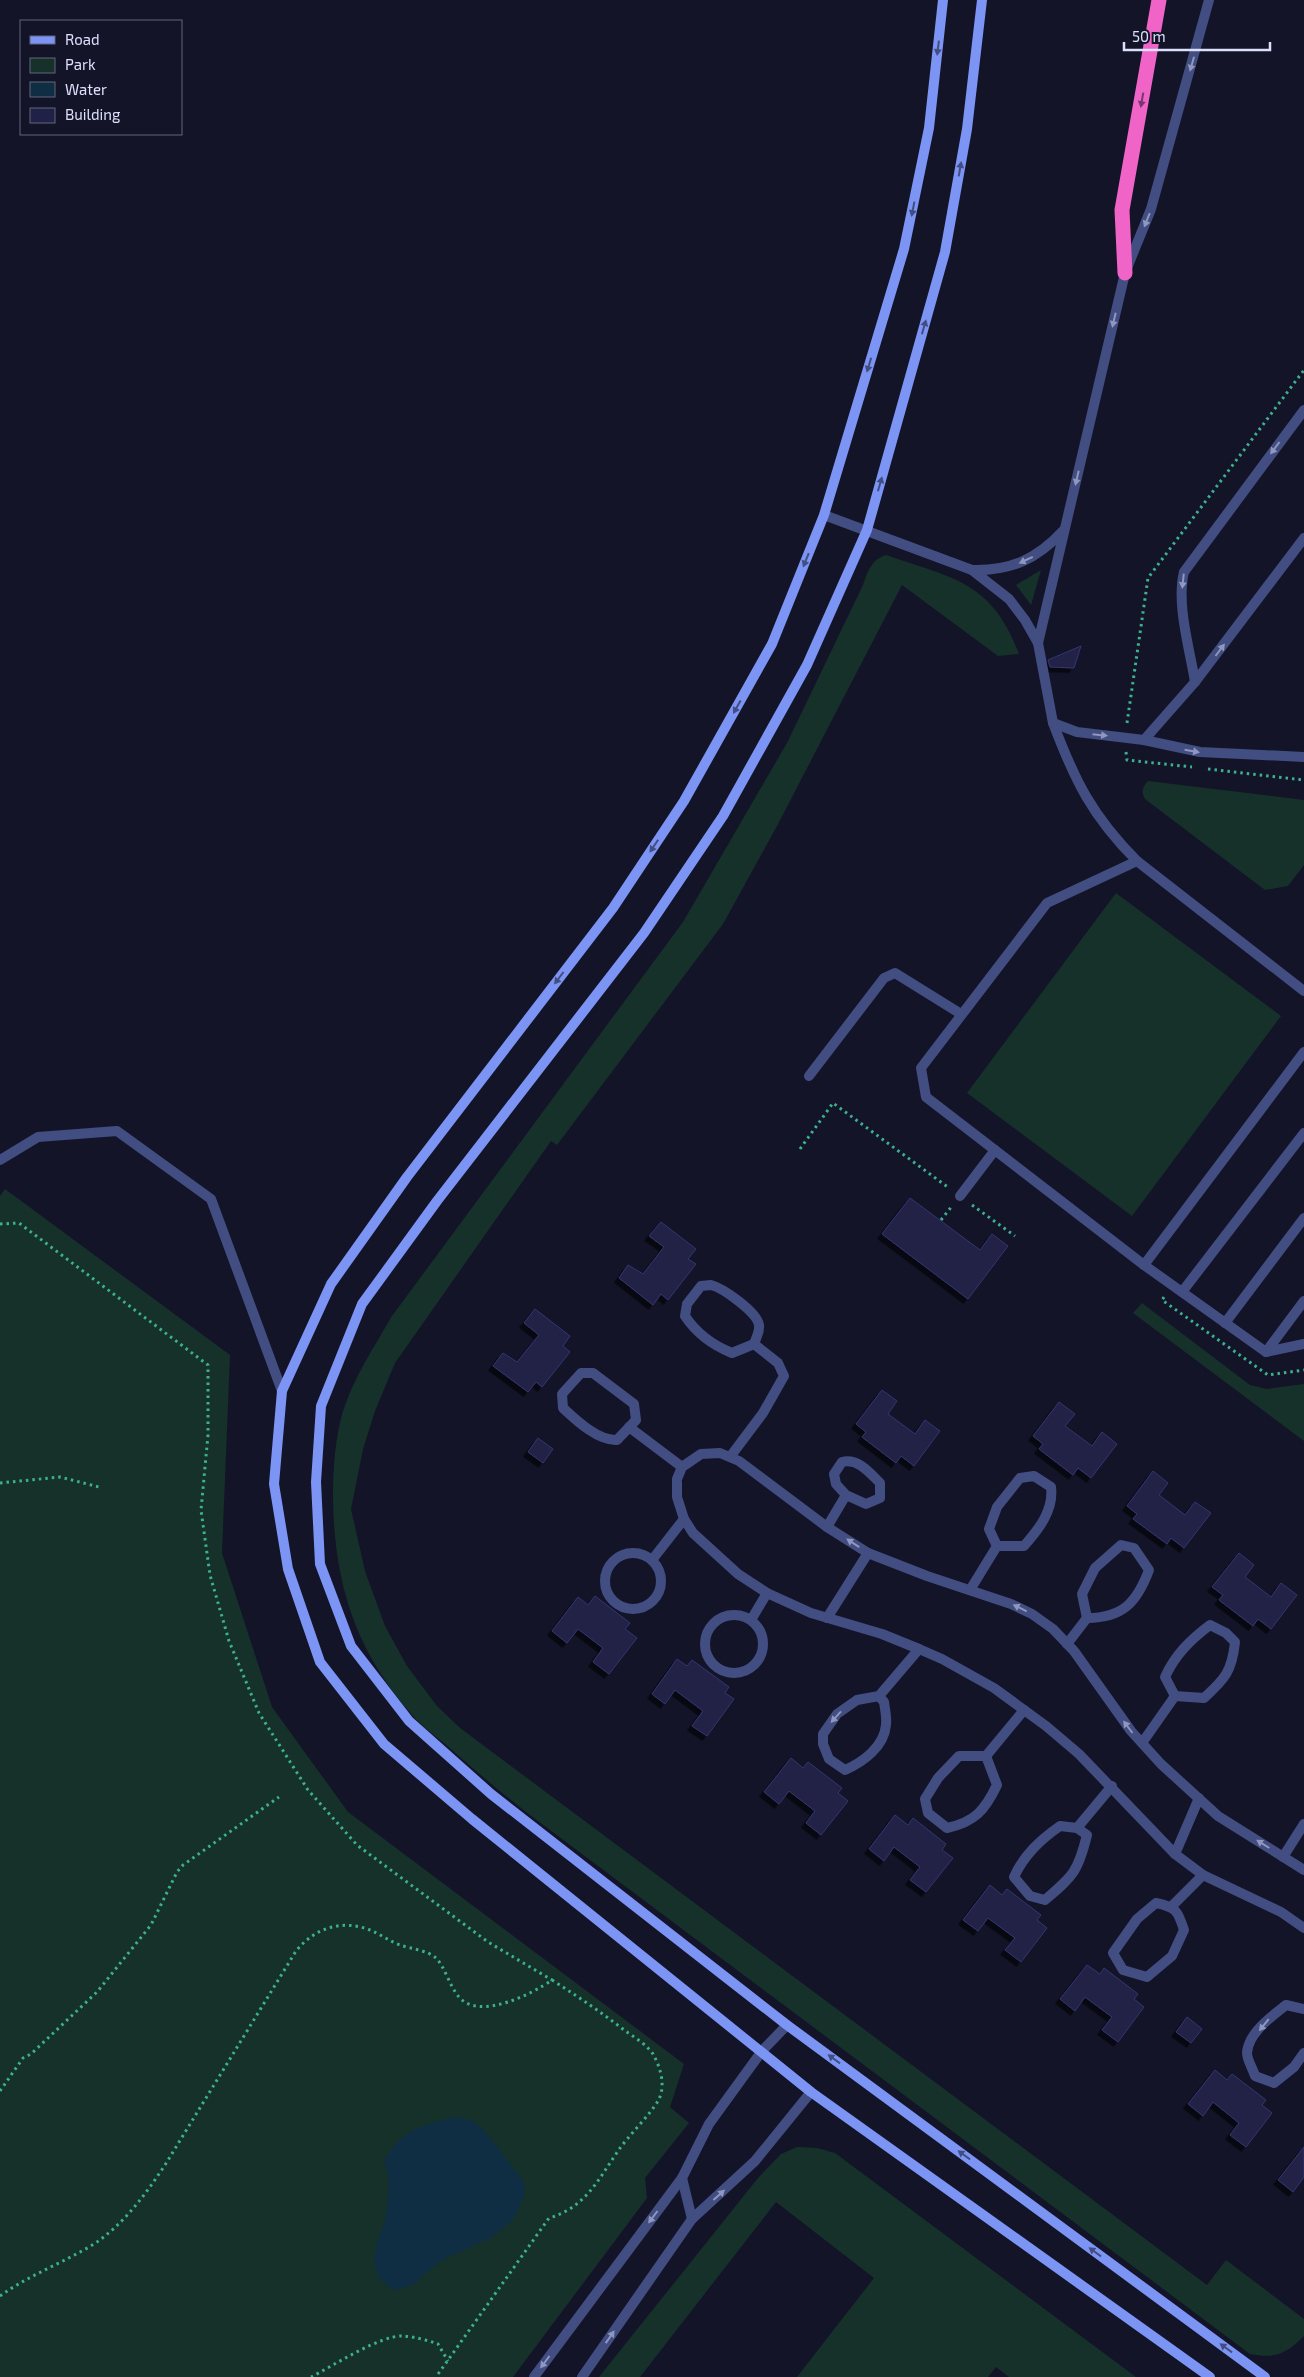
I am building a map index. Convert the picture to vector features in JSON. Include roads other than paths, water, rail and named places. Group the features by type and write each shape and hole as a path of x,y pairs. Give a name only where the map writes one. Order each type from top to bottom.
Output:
{"highway":[{"path":"1125,273 1122,210 1159,0"}],"main road":[{"path":"943,0 929,128 904,248 824,515 772,644 684,801 613,908 407,1178 332,1284 282,1391 274,1484 288,1569 320,1662 384,1744 472,1819 762,2051 810,2092 1210,2377"},
{"path":"982,0 967,129 944,252 867,530 806,665 723,816 644,933 437,1201 362,1304 321,1406 316,1482 320,1564 351,1646 409,1721 490,1794 787,2025 1265,2377"}],"street":[{"path":"1038,643 1125,273 1151,210 1209,0"},
{"path":"1195,682 1184,620 1181,587 1184,572 1304,410"},
{"path":"824,515 972,570 1009,599 1026,620 1038,643 1053,723 1072,773 1085,797 1117,841 1137,860 1304,991"},
{"path":"972,570 992,570 1024,561 1052,543 1064,531"},
{"path":"1144,740 1195,682 1304,538"},
{"path":"1053,723 1077,732 1144,740 1200,752 1304,757"},
{"path":"1137,860 1047,903 920,1068 926,1097 1144,1265 1266,1352 1304,1344"},
{"path":"809,1076 884,978 894,973 962,1014"},
{"path":"1144,1265 1304,1052"},
{"path":"0,1160 38,1137 117,1131 211,1199 282,1391"},
{"path":"1182,1292 1304,1132"},
{"path":"960,1196 995,1150"},
{"path":"1225,1323 1304,1218"},
{"path":"701,1286 720,1287 754,1315 759,1324 754,1344 732,1353 718,1348 695,1331 685,1316 688,1304 701,1286"},
{"path":"1266,1352 1304,1301"},
{"path":"730,1457 763,1413 784,1376 778,1363 754,1344"},
{"path":"581,1373 593,1373 634,1404 636,1420 629,1427 617,1440 608,1441 577,1421 563,1408 562,1394 581,1373"},
{"path":"629,1427 682,1467"},
{"path":"1304,1870 1218,1816 1161,1764 1142,1743 1067,1644 1053,1630 1032,1614 1011,1604 868,1554 827,1527 739,1461 730,1457 720,1453 701,1454 682,1467 677,1479 676,1497 684,1519 693,1533 713,1553 767,1593 811,1613 882,1634 942,1659 994,1688 1072,1748 1112,1786 1175,1854 1203,1875 1274,1909 1304,1928"},
{"path":"850,1460 859,1464 880,1483 880,1498 866,1504 846,1495 836,1484 834,1474 842,1462 850,1460"},
{"path":"1034,1476 1051,1487 1052,1500 1038,1530 1024,1546 997,1546 989,1529 997,1507 1020,1478 1034,1476"},
{"path":"827,1527 846,1495"},
{"path":"652,1560 684,1519"},
{"path":"1067,1644 1087,1618 1082,1594 1096,1568 1121,1545 1134,1548 1149,1570 1142,1590 1126,1608 1104,1618 1087,1618"},
{"path":"970,1590 997,1546"},
{"path":"636,1552 652,1560 658,1567 661,1586 658,1595 651,1603 634,1610 616,1604 609,1597 604,1579 611,1562 626,1553 636,1552"},
{"path":"827,1618 868,1554"},
{"path":"750,1620 767,1593"},
{"path":"732,1615 750,1620 762,1634 762,1654 758,1662 742,1673 732,1674 715,1667 705,1650 707,1631 722,1617 732,1615"},
{"path":"1210,1626 1226,1632 1235,1642 1232,1664 1216,1687 1204,1698 1175,1696 1165,1677 1172,1661 1191,1639 1210,1626"},
{"path":"879,1696 884,1702 886,1726 877,1746 862,1762 845,1770 829,1759 823,1744 823,1734 836,1714 857,1700 879,1696 919,1650"},
{"path":"1142,1743 1175,1696"},
{"path":"986,1756 1024,1710"},
{"path":"959,1756 986,1756 997,1785 989,1802 966,1824 948,1828 928,1813 925,1799 938,1778 959,1756"},
{"path":"1077,1828 1112,1786"},
{"path":"1175,1854 1199,1798"},
{"path":"1283,1857 1304,1824"},
{"path":"1060,1826 1077,1828 1087,1835 1082,1858 1071,1878 1045,1900 1030,1896 1014,1877 1019,1866 1040,1840 1060,1826"},
{"path":"1172,1906 1203,1875"},
{"path":"1156,1904 1172,1906 1180,1916 1184,1930 1172,1956 1147,1977 1124,1970 1113,1954 1123,1936 1137,1919 1156,1904"},
{"path":"1304,2009 1286,2005 1268,2019 1249,2043 1247,2055 1256,2076 1274,2083 1294,2067 1304,2053"},
{"path":"534,2377 682,2178 709,2124 762,2051 787,2025"},
{"path":"582,2377 692,2218 755,2161 810,2092"},
{"path":"682,2178 692,2218"}],"water":[{"path":"455,2117 473,2121 484,2130 522,2179 525,2187 523,2199 512,2221 492,2237 440,2261 411,2286 394,2290 378,2274 374,2258 388,2205 388,2174 384,2161 398,2141 414,2130"}]}
